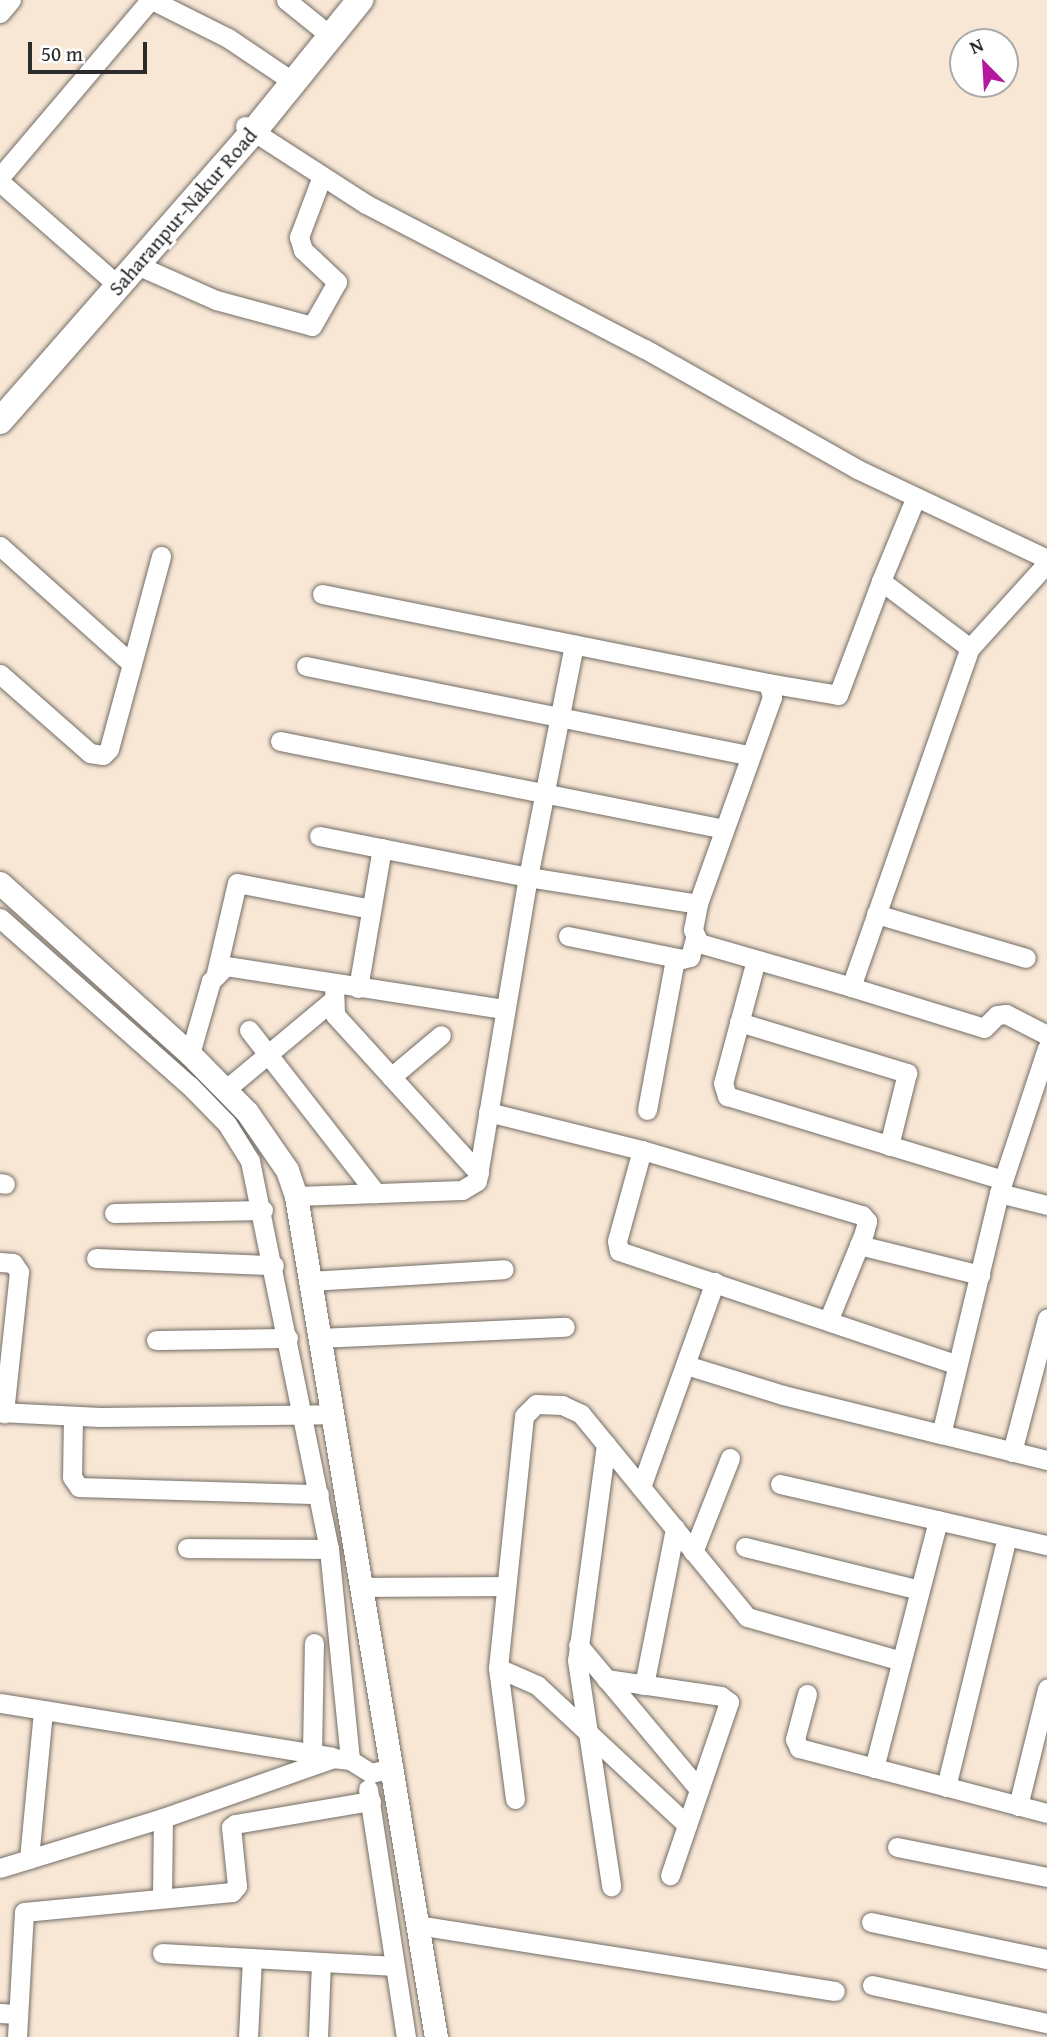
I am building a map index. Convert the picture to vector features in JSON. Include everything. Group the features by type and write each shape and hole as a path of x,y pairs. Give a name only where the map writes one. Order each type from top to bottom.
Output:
{"main road":[{"name":"Saharanpur-Nakur Road","path":"0,403 115,282 137,265 249,127 283,75 345,0"},
{"name":"Saharanpur-Nakur Road","path":"0,421 115,282 360,0"}],"street":[{"path":"0,13 11,0"},
{"path":"0,177 151,0 237,44 283,75"},
{"path":"286,0 322,29"},
{"path":"249,127 322,176 915,499 1047,561 970,648 851,987"},
{"path":"137,265 216,300 312,326 337,282 303,250 299,237 322,176"},
{"path":"0,182 115,282"},
{"path":"322,594 838,695 915,499"},
{"path":"0,546 132,664"},
{"path":"0,674 96,756 109,749 161,556"},
{"path":"881,581 970,648"},
{"path":"296,1196 462,1190 477,1181 504,1009 574,644"},
{"path":"306,666 748,755"},
{"path":"568,936 675,959 690,957 695,938 698,904 748,755 772,697 768,683"},
{"path":"280,741 723,830"},
{"path":"318,836 528,877 698,904"},
{"path":"358,988 382,848"},
{"path":"0,883 28,924 227,1124 250,1161 263,1210 288,1338 318,1414 362,1587 367,1767 418,1925 436,2037"},
{"path":"190,1054 216,973 237,883 371,909"},
{"path":"876,914 1026,958"},
{"path":"0,918 28,924 190,1054 272,1145 296,1196 319,1338 319,1494 367,1767 406,2037"},
{"path":"695,938 706,946 984,1028 997,1015 1006,1014 1047,1035"},
{"path":"647,1110 675,959"},
{"path":"757,960 723,1083 727,1096 889,1146 1047,1205"},
{"path":"216,973 226,966 240,967 334,992 358,988 504,1009"},
{"path":"225,1090 334,992"},
{"path":"334,992 335,1015 479,1173"},
{"path":"739,1022 906,1073 889,1146"},
{"path":"248,1030 376,1193"},
{"path":"391,1077 441,1035"},
{"path":"942,1434 1001,1186 1047,1048"},
{"path":"488,1112 642,1150 855,1211 867,1221 828,1321"},
{"path":"642,1150 617,1247 625,1254 957,1365"},
{"path":"114,1213 263,1210"},
{"path":"859,1245 980,1275"},
{"path":"96,1258 274,1265"},
{"path":"0,1262 13,1264 19,1272 6,1341 2,1413 73,1416 318,1414"},
{"path":"310,1280 504,1269"},
{"path":"640,1487 715,1282"},
{"path":"1012,1452 1047,1319"},
{"path":"319,1338 565,1327"},
{"path":"156,1340 288,1338"},
{"path":"686,1365 783,1395 1047,1460"},
{"path":"515,1798 498,1668 526,1410 536,1404 571,1408 606,1444 738,1606 758,1623 901,1661"},
{"path":"73,1416 72,1477 79,1488 319,1494"},
{"path":"606,1444 578,1645 579,1690 611,1886"},
{"path":"693,1552 730,1458"},
{"path":"780,1484 1047,1545"},
{"path":"874,1768 938,1520"},
{"path":"644,1685 674,1528"},
{"path":"946,1787 1007,1536"},
{"path":"745,1547 920,1590"},
{"path":"187,1548 329,1549"},
{"path":"362,1587 505,1586"},
{"path":"312,1754 314,1643"},
{"path":"578,1645 699,1790"},
{"path":"498,1668 529,1679 687,1825"},
{"path":"606,1679 721,1696 729,1702 670,1875"},
{"path":"1018,1806 1047,1689"},
{"path":"807,1694 795,1745 1047,1814"},
{"path":"0,1703 312,1754 367,1767"},
{"path":"29,1859 43,1711"},
{"path":"0,1868 163,1818 367,1767"},
{"path":"17,2037 9,2013 24,1912 235,1890 231,1827 235,1824 371,1801"},
{"path":"162,1898 163,1818"},
{"path":"897,1847 1047,1877"},
{"path":"871,1923 1047,1959"},
{"path":"418,1925 835,1992"},
{"path":"162,1953 395,1966"},
{"path":"248,2037 252,1958"},
{"path":"318,2037 321,1962"},
{"path":"872,1985 1047,2024"}]}
